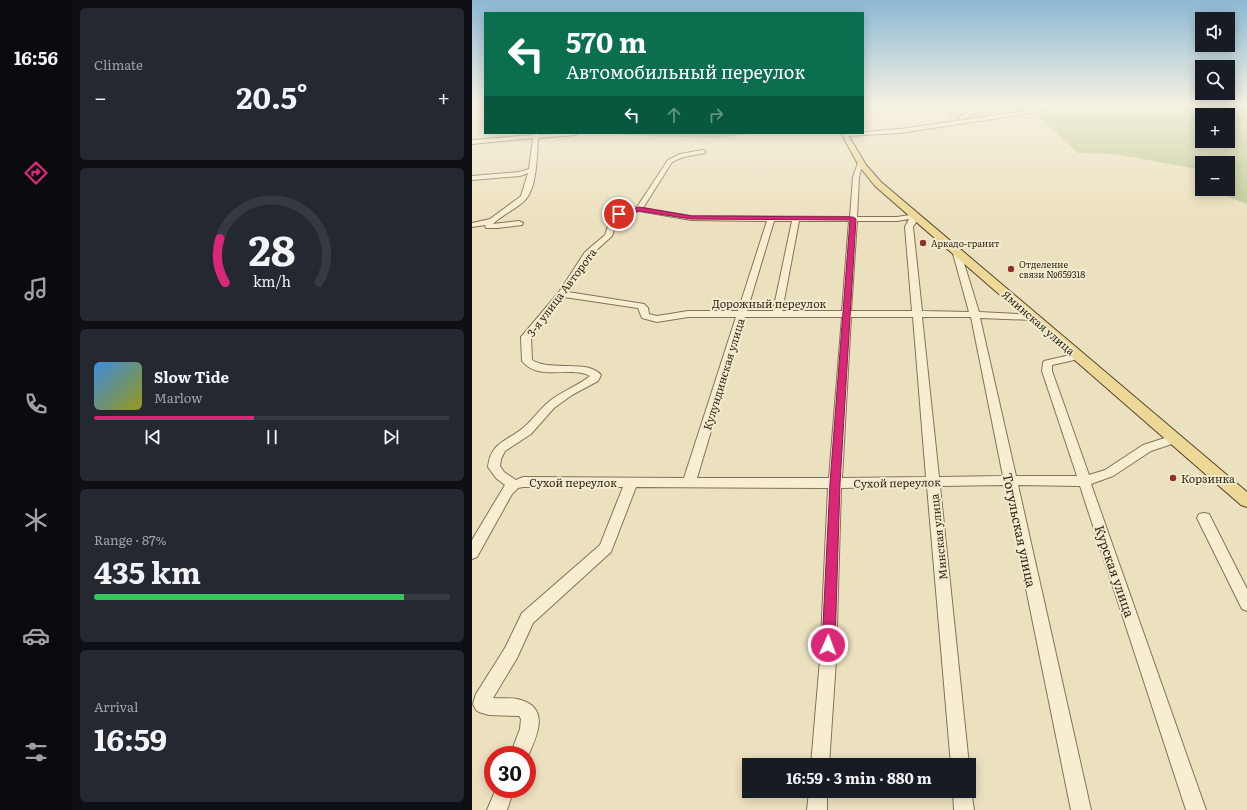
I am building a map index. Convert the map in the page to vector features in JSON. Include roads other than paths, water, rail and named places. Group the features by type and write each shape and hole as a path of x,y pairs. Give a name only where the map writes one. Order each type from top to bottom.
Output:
{"main road":[{"name":"Яминская улица","path":"849,143 861,163 878,184 1247,501"}],"street":[{"path":"519,223 497,226 489,226 488,224 525,195 533,165 534,143"},
{"path":"704,152 685,154 670,161 639,209 681,217 904,219 916,216"},
{"path":"821,758 828,660 835,483 856,177 861,163"},
{"path":"472,178 520,174 531,170"},
{"name":"3-я улица Авторота","path":"514,485 500,475 494,467 495,458 499,450 508,442 528,430 543,412 554,402 594,379 596,375 586,371 541,368 531,364 527,361 526,337 562,294 588,254 610,233 615,217 625,212 639,209"},
{"name":"Минская улица","path":"916,216 909,227 959,758"},
{"name":"Кулундинская улица","path":"689,483 771,219"},
{"path":"777,315 796,219"},
{"path":"472,225 492,221"},
{"name":"Тогульская улица","path":"956,250 975,315 1080,810"},
{"name":"Дорожный переулок","path":"562,294 641,306 645,316 652,319 688,314 917,314 1034,317"},
{"name":"Курская улица","path":"1079,356 1048,363 1046,368 1196,810"},
{"name":"Сухой переулок","path":"514,485 523,482 835,483 1085,480 1109,473 1147,448 1174,439"},
{"path":"522,746 531,724 529,714 521,708 485,706 482,704 482,700 510,653 527,618 603,551 631,483"},
{"path":"472,553 507,492 514,485"},
{"path":"1204,518 1247,604"},
{"path":"497,810 502,798"},
{"path":"817,810 818,798"},
{"path":"963,798 964,810"}],"place":[{"name":"Аркадо-гранит","path":"923,243"},
{"name":"Отделение связи №659318","path":"1011,269"},
{"name":"Корзинка","path":"1173,478"}]}
